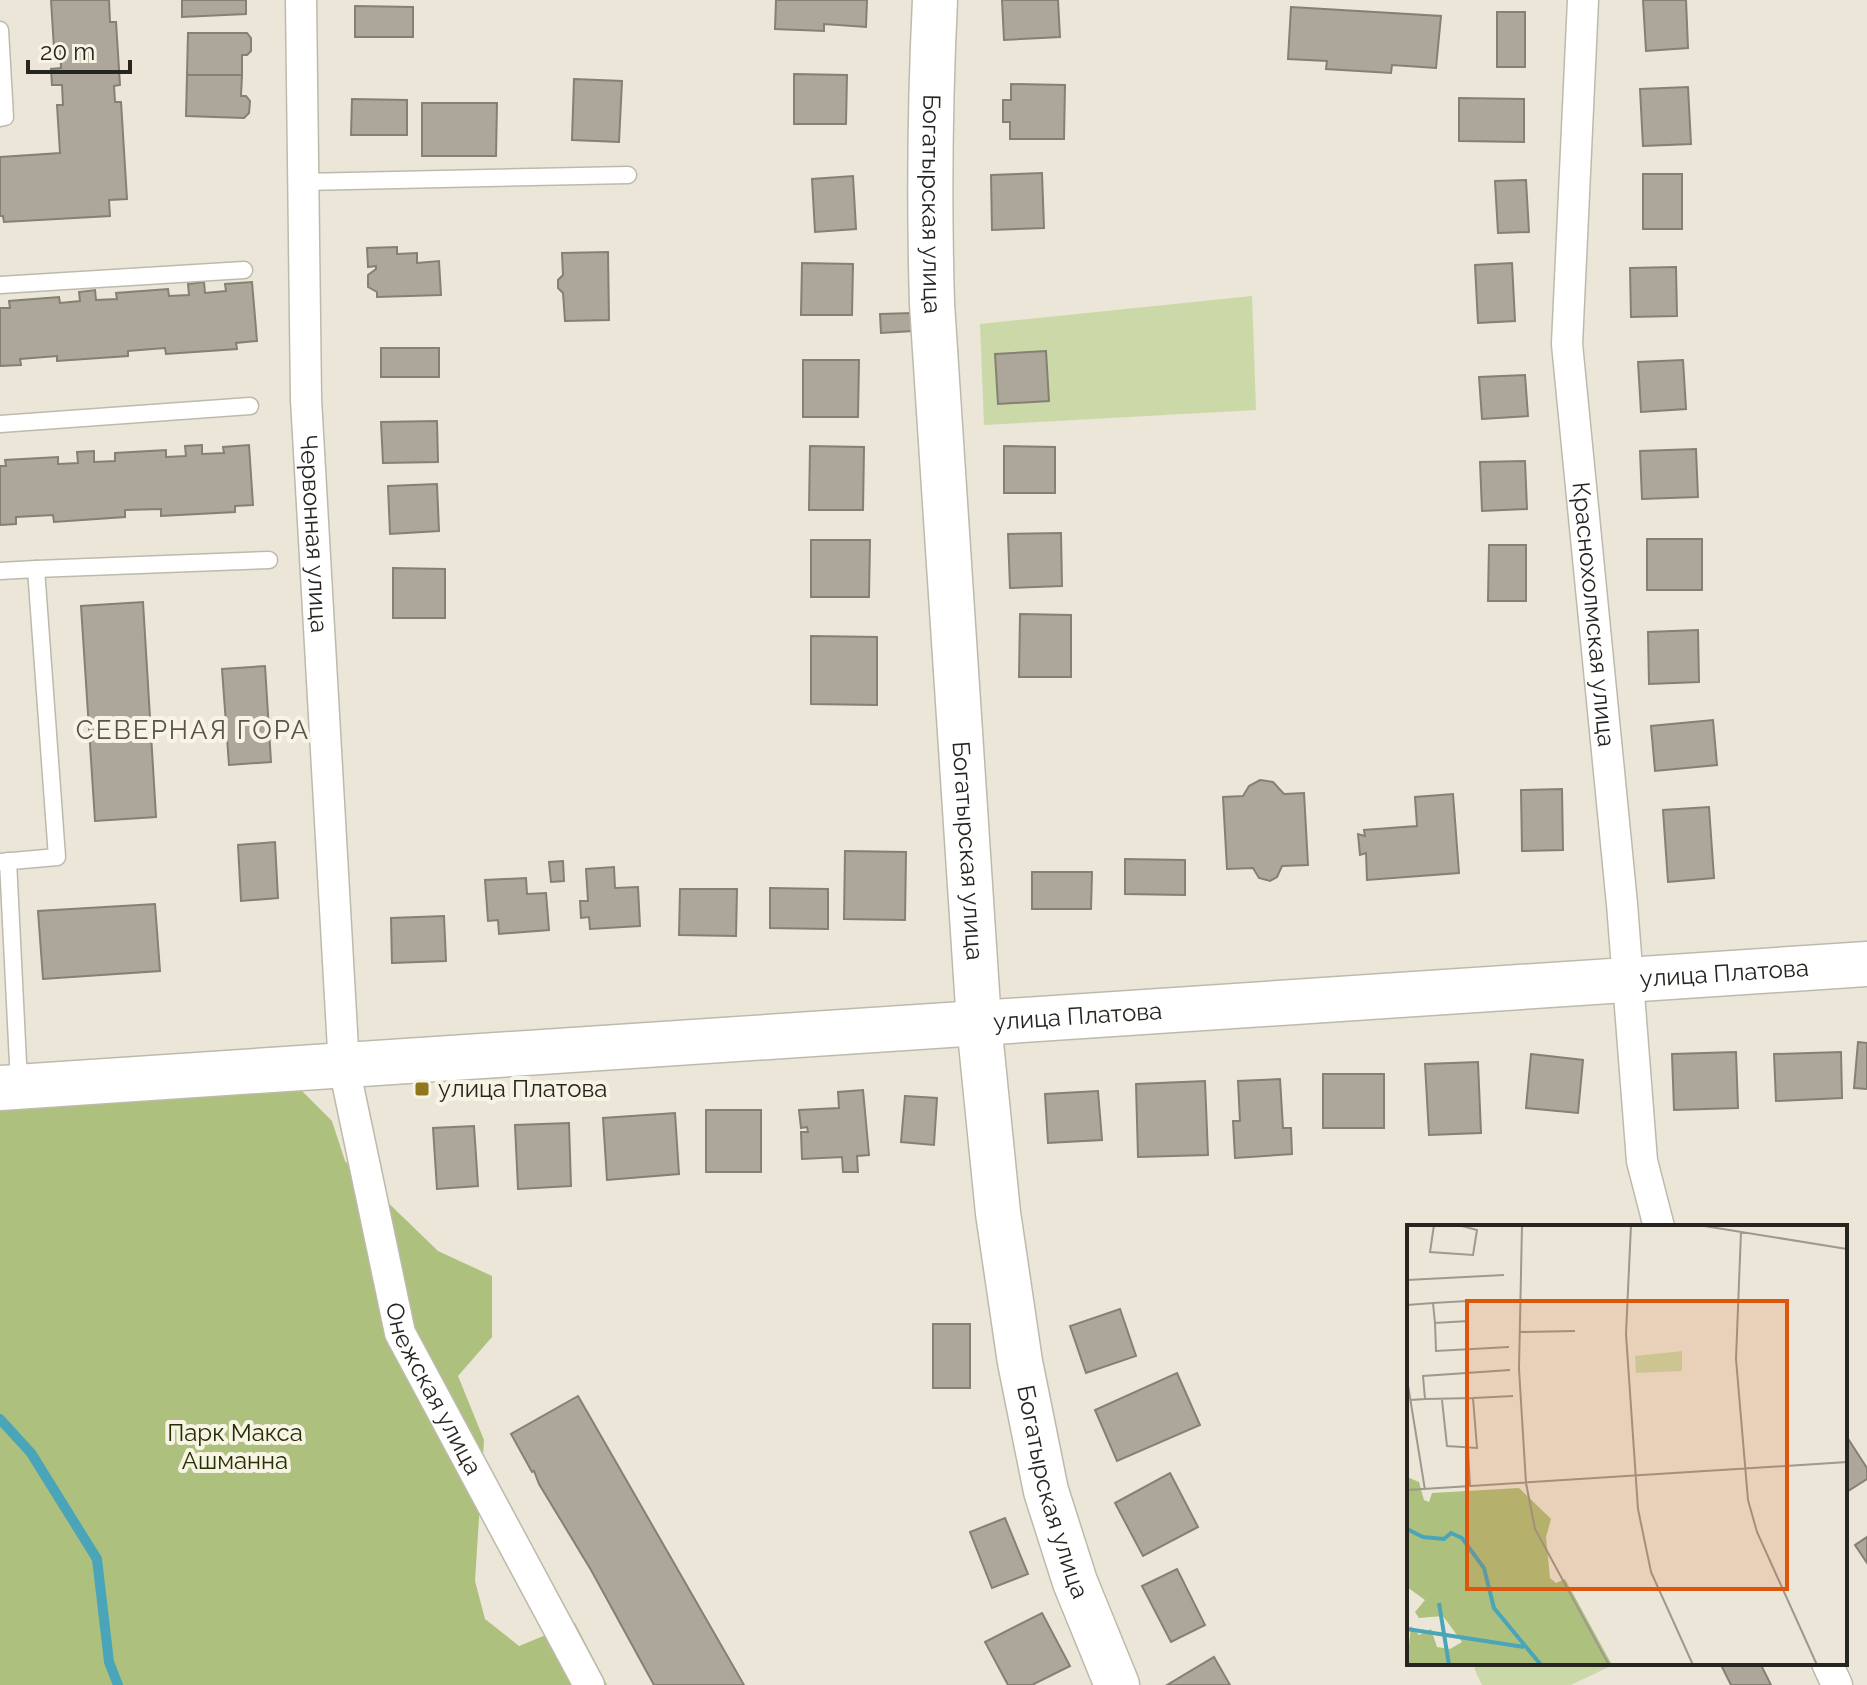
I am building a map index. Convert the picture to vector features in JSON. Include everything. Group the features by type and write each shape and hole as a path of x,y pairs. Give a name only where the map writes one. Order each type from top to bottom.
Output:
{"street":[{"name":"Червонная улица","path":"301,0 306,399 344,1067"},
{"name":"Богатырская улица","path":"935,0 930,137 932,304 979,1023 998,1213 1025,1391 1046,1491 1075,1582 1117,1685"},
{"name":"Краснохолмская улица","path":"1583,0 1567,344 1621,889 1642,1161 1658,1225"},
{"name":"улица Платова","path":"10,1088 1867,964"},
{"name":"Онежская улица","path":"344,1067 400,1333 589,1685"},
{"path":"1828,1665 1837,1685"}],"lane":[{"path":"0,30 5,117 0,118"},
{"path":"303,182 628,175"},
{"path":"0,285 244,270"},
{"path":"0,424 250,406"},
{"path":"0,571 269,560"},
{"path":"10,1088 4,862 57,857 36,569"}],"green space":[{"path":"1252,296 1256,410 984,425 980,324"},
{"name":"Парк Макса Ашманна","path":"301,1090 332,1121 345,1161 438,1251 492,1276 492,1337 458,1376 484,1440 475,1581 485,1619 519,1646 575,1623 607,1685 0,1685 0,1109"},
{"path":"1481,1665 1613,1665 1571,1685 1482,1685 1474,1668"}],"building":[{"path":"51,0 109,0 110,22 116,22 120,85 114,86 115,102 121,102 127,199 109,200 110,216 4,222 3,216 0,216 0,157 60,153 57,105 63,105 62,85 52,85 51,69 61,68 60,48 54,48"},
{"path":"182,0 246,0 246,14 182,17"},
{"path":"776,0 867,0 866,27 824,24 824,31 775,29"},
{"path":"1002,0 1058,0 1060,37 1004,40"},
{"path":"1643,0 1686,0 1688,48 1646,51"},
{"path":"355,6 413,7 413,37 355,37"},
{"path":"1291,7 1441,16 1436,68 1392,65 1391,73 1326,69 1327,61 1288,59"},
{"path":"1497,12 1525,12 1525,67 1497,67"},
{"path":"188,33 247,33 251,38 251,51 242,55 242,75 187,75"},
{"path":"794,74 847,75 846,124 794,124"},
{"path":"187,75 242,75 241,96 246,96 250,101 249,113 244,118 186,116"},
{"path":"574,79 622,81 619,142 572,140"},
{"path":"1011,84 1065,85 1064,139 1010,139 1010,122 1003,122 1003,100 1011,100"},
{"path":"1688,87 1691,144 1643,146 1640,89"},
{"path":"1459,98 1524,99 1524,142 1459,141"},
{"path":"352,99 407,100 407,135 351,135"},
{"path":"422,103 497,103 496,156 422,156"},
{"path":"1042,173 1044,228 992,230 991,175"},
{"path":"1643,174 1682,174 1682,229 1643,229"},
{"path":"853,176 856,229 815,232 812,179"},
{"path":"1526,180 1529,232 1498,233 1495,181"},
{"path":"397,247 397,254 417,253 417,263 439,261 441,295 377,297 377,292 368,287 368,275 376,266 368,267 367,248"},
{"path":"608,252 609,320 565,321 563,293 558,288 558,280 563,275 562,253"},
{"path":"802,263 853,264 852,315 801,315"},
{"path":"1512,263 1515,321 1478,323 1475,265"},
{"path":"1676,267 1677,316 1631,317 1630,268"},
{"path":"204,282 205,293 226,291 225,284 252,282 257,341 236,343 237,349 166,354 165,348 128,351 128,356 57,361 57,356 20,359 21,365 0,366 0,308 10,308 9,301 59,297 60,303 80,301 79,292 95,290 96,300 117,299 116,293 168,289 169,296 189,295 188,284"},
{"path":"912,313 913,331 881,333 880,314"},
{"path":"381,348 439,348 439,377 381,377"},
{"path":"1046,351 1049,401 998,404 995,354"},
{"path":"803,360 859,360 858,417 803,417"},
{"path":"1683,360 1686,409 1641,412 1638,362"},
{"path":"1525,375 1528,416 1482,419 1479,377"},
{"path":"437,421 438,462 383,463 381,422"},
{"path":"202,445 202,454 224,453 223,447 249,445 253,505 235,506 235,512 161,516 161,509 125,510 125,517 54,522 53,515 16,517 16,524 0,525 0,466 6,466 5,460 58,457 58,464 78,463 77,452 94,451 94,462 115,461 115,453 166,450 166,457 186,456 185,446"},
{"path":"810,446 864,447 863,510 809,510"},
{"path":"1004,446 1055,447 1055,493 1004,493"},
{"path":"1696,449 1698,497 1642,499 1640,451"},
{"path":"1525,461 1527,509 1482,511 1480,462"},
{"path":"437,484 439,531 390,534 388,486"},
{"path":"1061,533 1062,586 1010,588 1008,534"},
{"path":"1647,539 1702,539 1702,590 1647,590"},
{"path":"811,540 870,540 869,597 811,597"},
{"path":"1489,545 1526,545 1526,601 1488,601"},
{"path":"393,568 445,569 445,618 393,618"},
{"path":"143,602 156,817 95,821 81,606"},
{"path":"1020,614 1071,615 1071,677 1019,677"},
{"path":"1698,630 1699,682 1649,684 1648,632"},
{"path":"811,636 877,637 877,705 811,704"},
{"path":"265,666 271,762 229,765 222,669"},
{"path":"1713,720 1717,765 1655,771 1651,726"},
{"path":"1260,780 1273,782 1284,794 1304,793 1308,865 1282,866 1277,877 1270,881 1259,878 1253,868 1227,869 1223,797 1243,796 1249,786"},
{"path":"1562,789 1563,850 1522,851 1521,790"},
{"path":"1453,794 1459,873 1367,880 1366,853 1360,855 1358,834 1365,836 1364,830 1417,826 1415,797"},
{"path":"1709,807 1714,878 1668,882 1663,810"},
{"path":"275,842 278,898 241,901 238,845"},
{"path":"845,851 906,852 905,920 844,919"},
{"path":"1125,859 1185,860 1185,895 1125,894"},
{"path":"563,861 564,881 551,882 549,862"},
{"path":"614,867 615,888 638,887 640,926 590,929 589,917 581,918 580,901 588,901 586,869"},
{"path":"1032,872 1092,872 1091,909 1032,909"},
{"path":"526,878 527,894 546,893 549,930 499,934 498,920 488,921 485,880"},
{"path":"770,888 828,889 828,929 770,928"},
{"path":"680,889 737,889 736,936 679,935"},
{"path":"155,904 160,971 43,979 38,911"},
{"path":"444,916 446,961 392,963 391,918"},
{"path":"1858,1042 1867,1043 1867,1089 1854,1088"},
{"path":"1736,1052 1738,1108 1674,1110 1672,1054"},
{"path":"1841,1052 1842,1098 1776,1101 1774,1054"},
{"path":"1531,1054 1583,1060 1578,1113 1526,1108"},
{"path":"1478,1062 1481,1133 1429,1135 1425,1064"},
{"path":"1323,1074 1384,1074 1384,1128 1323,1128"},
{"path":"1280,1079 1283,1128 1291,1128 1292,1154 1235,1158 1233,1121 1240,1121 1238,1081"},
{"path":"1205,1081 1208,1155 1138,1157 1136,1084"},
{"path":"863,1090 869,1155 857,1156 858,1172 843,1172 842,1157 802,1159 801,1132 808,1132 807,1127 801,1128 799,1110 839,1108 838,1092"},
{"path":"1098,1091 1102,1140 1048,1143 1045,1094"},
{"path":"905,1096 937,1098 934,1145 901,1142"},
{"path":"706,1110 761,1110 761,1172 706,1172"},
{"path":"675,1113 679,1174 607,1180 603,1118"},
{"path":"569,1123 571,1186 518,1189 515,1125"},
{"path":"474,1126 478,1186 437,1189 433,1128"},
{"path":"1120,1309 1136,1356 1086,1373 1070,1326"},
{"path":"933,1324 970,1324 970,1388 933,1388"},
{"path":"1177,1373 1200,1425 1117,1461 1095,1410"},
{"path":"578,1396 744,1685 654,1685 511,1434"},
{"path":"1847,1437 1867,1468 1867,1479 1847,1492"},
{"path":"1170,1473 1198,1527 1143,1556 1115,1503"},
{"path":"1005,1518 1028,1574 992,1588 970,1532"},
{"path":"1867,1537 1867,1563 1855,1545"},
{"path":"1177,1569 1205,1625 1171,1642 1142,1586"},
{"path":"1042,1613 1070,1666 1032,1685 1008,1685 985,1642"},
{"path":"1214,1657 1230,1685 1167,1685"},
{"path":"1721,1665 1761,1665 1771,1685 1731,1685"}],"waterway":[{"path":"0,1419 31,1453 97,1559 109,1662 118,1685"}],"place":[{"name":"улица Платова","path":"422,1089"}],"district":[{"name":"СЕВЕРНАЯ ГОРА","path":"193,730"}]}
